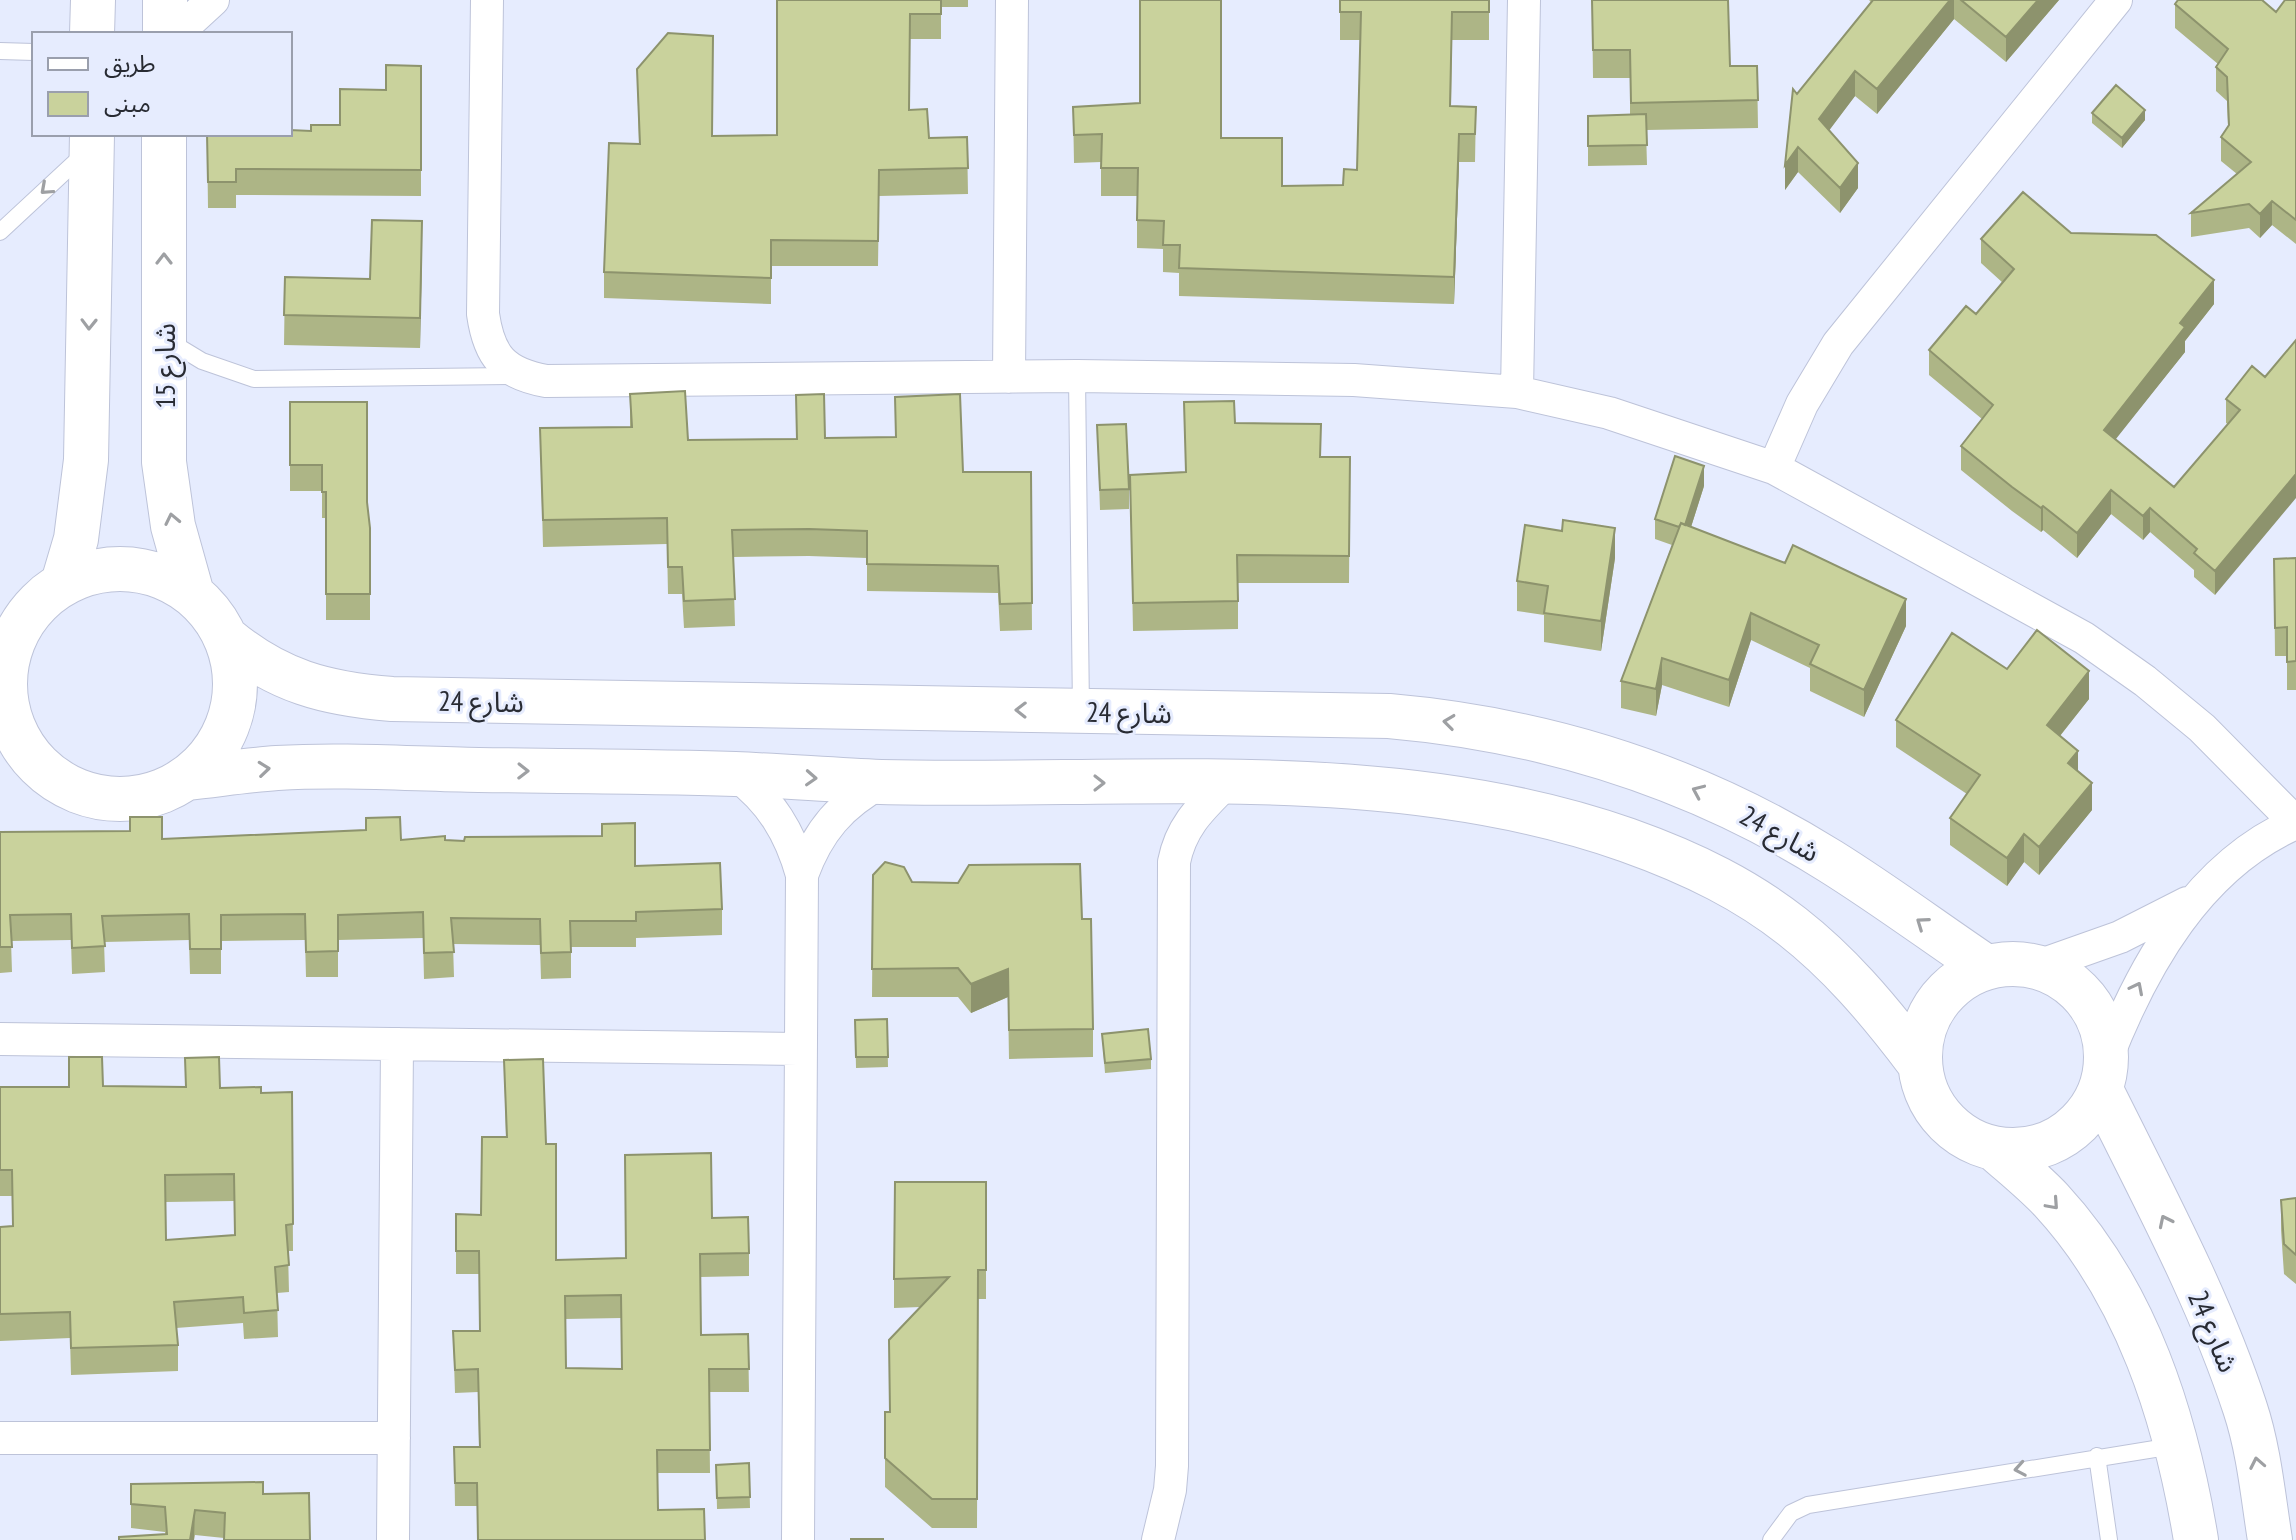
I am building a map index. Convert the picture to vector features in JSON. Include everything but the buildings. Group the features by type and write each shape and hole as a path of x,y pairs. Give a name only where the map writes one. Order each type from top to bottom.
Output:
{"street":[{"path":"92,32 93,0"},
{"path":"165,0 165,32"},
{"path":"178,32 213,0"},
{"path":"487,0 483,314 487,339 500,361 520,376 546,381 1077,376 1354,380 1517,392 1669,430 1774,468 2084,638 2145,681 2202,728 2296,823 2253,844 2200,895 2153,958 2088,1114 2070,1132 2047,1145 2022,1151 1996,1150 1967,1139 1942,1120 1926,1093 1919,1063 1921,1037 1937,1003 1964,977 1986,967 2012,963 2038,966 2066,980 2088,1001 2102,1029 2104,1075"},
{"path":"1009,377 1012,0"},
{"path":"1517,392 1524,0"},
{"path":"1774,468 1802,404 1838,344 2116,0"},
{"name":"شارع 15","path":"164,136 167,494 192,594"},
{"path":"63,583 76,539 86,460 92,140"},
{"path":"129,568 163,577 192,594 211,614 226,638 235,676 231,716 214,751 186,778 158,793 126,799 94,797 20,764 20,743 9,715 4,685 10,635 38,603 63,583 95,571 129,568"},
{"name":"شارع 24","path":"226,638 257,664 289,679 357,696 1389,716 1491,728 1563,743 1674,780 1779,831 1830,861 1986,967"},
{"path":"186,778 311,767 735,774 882,782 1226,783 1449,796 1568,821 1682,861 1763,903 1827,953 1875,1005 1919,1063"},
{"path":"735,774 755,789 779,818 795,851 802,875 798,1049 798,1540"},
{"path":"802,875 823,829 840,809 882,782"},
{"path":"1158,1540 1170,1490 1172,1466 1174,862 1178,845 1193,815 1226,783"},
{"path":"2038,966 2120,937 2200,895"},
{"path":"0,1039 798,1049"},
{"path":"393,1540 397,1044"},
{"name":"شارع 24","path":"2104,1075 2231,1369 2249,1423 2270,1540"},
{"path":"1996,1150 2051,1200 2127,1312 2152,1365 2178,1446 2196,1540"},
{"path":"0,1438 394,1438"}],"lane":[{"path":"0,51 32,52"},
{"path":"0,232 92,140"},
{"path":"164,338 202,361 254,379 520,376"},
{"path":"1077,376 1081,711"},
{"path":"1771,1540 1791,1513 1808,1505 2097,1456 2178,1446"},
{"path":"2097,1456 2109,1540"}]}
